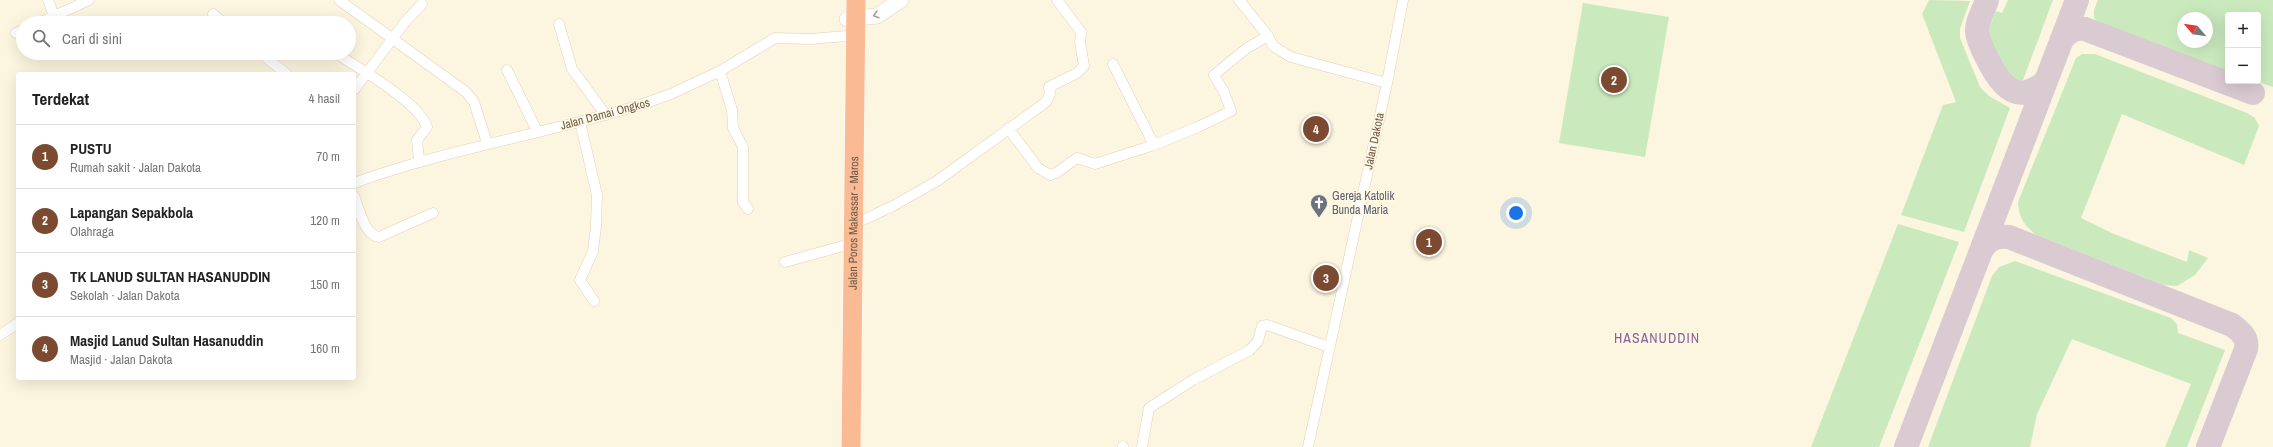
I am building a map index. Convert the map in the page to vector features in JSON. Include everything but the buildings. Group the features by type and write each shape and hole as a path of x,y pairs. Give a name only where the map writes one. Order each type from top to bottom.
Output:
{"highway":[{"name":"Jalan Poros Makassar - Maros","path":"847,0 850,25 852,225 851,447"},
{"name":"Jalan Poros Makassar - Maros","path":"841,447 843,246 850,25 856,0"}],"street":[{"path":"48,0 54,16 89,0"},
{"path":"339,0 472,98 488,143"},
{"path":"850,25 877,16 901,0"},
{"path":"852,225 893,206 937,181 965,162 1008,128 1046,102 1050,94 1050,86 1076,73 1084,66 1080,42 1081,32 1057,0"},
{"path":"1239,0 1268,36 1273,46 1291,57 1387,83"},
{"name":"Jalan Dakota","path":"1308,447 1387,83 1403,0"},
{"path":"356,88 392,39 422,4"},
{"path":"559,24 572,69 606,115"},
{"name":"Jalan Damai Ongkos","path":"356,182 420,161 606,115 670,94 720,71 775,38 810,39 850,25"},
{"path":"1008,128 1038,168 1050,175 1056,173 1077,158 1095,164 1154,145 1188,132 1231,111 1224,92 1214,74 1247,48 1268,36"},
{"path":"269,60 284,72"},
{"path":"346,60 399,96 422,115 427,127 417,140 420,161"},
{"path":"1113,64 1154,145"},
{"path":"507,70 537,131"},
{"path":"720,71 732,110 733,128 742,144 744,188 743,202 748,209"},
{"path":"580,122 597,195 596,226 593,251 580,280 594,301"},
{"path":"356,201 369,232 374,237 379,237 433,214"},
{"path":"785,262 843,246"},
{"path":"0,335 16,324"},
{"path":"1142,447 1149,408 1193,380 1250,350 1258,341 1262,326 1267,325 1329,348"}],"green space":[{"path":"1929,0 1970,1 1960,29 1960,38 1980,87 1989,96 2010,108 1964,232 1901,215 1943,105 1956,102 1922,14"},
{"path":"2008,0 2053,0 2023,80 2016,81 2006,72 1994,55 1985,37 1996,11 2002,13"},
{"path":"2098,0 2273,0 2273,87 2261,83 2261,12 2225,12 2225,70 2100,24 2094,18 2094,10"},
{"path":"1583,3 1669,17 1645,157 1559,143"},
{"path":"2082,54 2095,54 2247,113 2255,118 2259,126 2244,165 2122,114 2081,218 2114,234 2187,262 2189,250 2208,258 2195,275 2177,286 2164,285 2036,235 2025,225 2021,217 2018,202 2076,58"},
{"path":"1898,224 1959,242 1879,447 1811,447"},
{"path":"2015,261 2171,318 2177,324 2178,333 2225,350 2187,447 2165,447 2191,384 2072,339 2037,414 2030,447 1928,447 1992,276 1999,267"}],"taxiway":[{"path":"1987,0 1979,20 1977,32 1982,49 1998,77 2010,89 2018,92 2026,92 2036,89 2046,81"},
{"path":"1906,447 2077,0"},
{"path":"2061,41 2071,31 2085,29 2253,93"},
{"path":"1982,249 1993,239 2009,237 2232,325 2238,330 2245,338 2246,349 2208,447"}],"place":[{"name":"Lapangan Sepakbola","path":"1614,80"},
{"name":"Masjid Lanud Sultan Hasanuddin","path":"1316,129"},
{"name":"Gereja Katolik Bunda Maria","path":"1319,218"},
{"name":"PUSTU","path":"1429,242"},
{"name":"TK LANUD SULTAN HASANUDDIN","path":"1326,278"}],"district":[{"name":"HASANUDDIN","path":"1657,338"}]}
